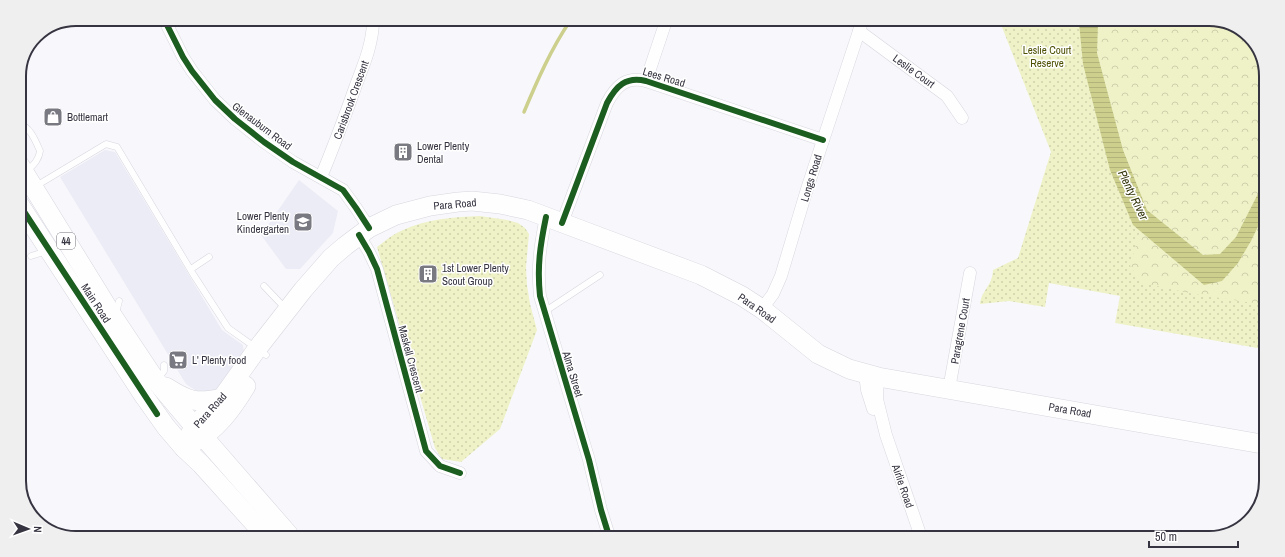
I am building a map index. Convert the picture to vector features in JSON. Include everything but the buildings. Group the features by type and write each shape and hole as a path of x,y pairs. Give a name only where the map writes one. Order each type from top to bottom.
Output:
{"main road":[{"name":"Main Road","path":"26,183 117,309 199,432 286,531"},
{"name":"Para Road","path":"199,432 219,424 238,400 262,352 288,312 316,275 336,254 364,231 390,218 412,210 430,206 472,201 500,204 528,210 700,275 742,296 818,354 849,370 1259,443"},
{"name":"Main Road","path":"26,215 148,402 166,427 261,531"},
{"name":"Para Road","path":"184,448 199,432 222,398 262,352"},
{"path":"160,373 183,398 198,401 222,398"}],"street":[{"name":"Glenauburn Road","path":"168,26 192,71 225,110 270,146 342,190 356,208 364,231"},
{"name":"Carisbrook Crescent","path":"321,177 337,140 367,55 372,35 372,26"},
{"path":"646,81 664,26"},
{"name":"Leslie Court","path":"860,27 947,96 962,118"},
{"name":"Longs Road","path":"762,310 774,294 781,276 860,27"},
{"name":"Lees Road","path":"554,220 611,95 616,89 628,81 638,79 646,81 823,140"},
{"name":"Alma Street","path":"554,220 540,248 538,263 539,290 544,312 589,460 607,531"},
{"name":"Maskell Crescent","path":"364,231 367,247 377,269 426,451 440,466 460,473"},
{"name":"Paragrene Court","path":"949,389 970,273"},
{"name":"Airlie Road","path":"871,375 886,435 919,531"}],"lane":[{"path":"26,127 40,152 26,177"},
{"path":"26,179 106,144 117,147 190,269 228,328 262,352"},
{"path":"31,256 49,250"},
{"path":"190,269 209,257"},
{"path":"544,312 600,276"},
{"path":"264,286 288,312"}],"shaded area":[{"path":"105,150 115,152 222,330 243,345 244,353 223,384 215,390 198,392 186,384 60,177"},
{"name":"Lower Plenty Kindergarten","path":"299,180 338,211 333,233 300,269 286,269 261,235"}],"green space":[{"name":"Leslie Court Reserve","path":"1002,26 1208,26 1228,30 1239,36 1252,51 1259,73 1259,348 1115,323 1120,296 1049,283 1045,307 1009,301 980,304 991,280 993,270 1018,258 1051,152"},
{"path":"1098,26 1218,27 1239,36 1249,46 1255,57 1259,73 1259,192 1236,237 1220,254 1203,255 1147,210 1123,150 1097,53"},
{"path":"480,216 518,223 525,228 529,234 526,267 527,285 537,330 500,429 461,462 442,459 435,448 377,247 399,232 412,226 451,218"},
{"path":"1259,226 1259,303 1194,294 1143,283 1130,266 1140,230 1204,285 1253,239"}],"water":[{"name":"Plenty River","path":"1079,26 1098,26 1097,53 1123,150 1147,210 1203,255 1220,254 1236,237 1259,192 1259,224 1238,263 1222,281 1204,285 1133,225 1110,170 1083,64"}],"waterway":[{"path":"524,112 539,77 567,26"}],"cycle path":[{"path":"168,26 183,57 215,100 235,119 264,142 293,162 343,190 369,228"},
{"path":"562,223 607,103 618,87 627,81 646,81 823,140"},
{"path":"26,215 157,414"},
{"path":"546,217 540,256 540,296 589,460 607,531"},
{"path":"359,235 377,269 426,451 440,466 460,473"}],"place":[{"name":"Bottlemart","path":"53,117"},
{"name":"Lower Plenty Dental","path":"403,152"},
{"name":"Lower Plenty Kindergarten","path":"303,222"},
{"name":"1st Lower Plenty Scout Group","path":"428,274"},
{"name":"L' Plenty food","path":"178,360"}]}
